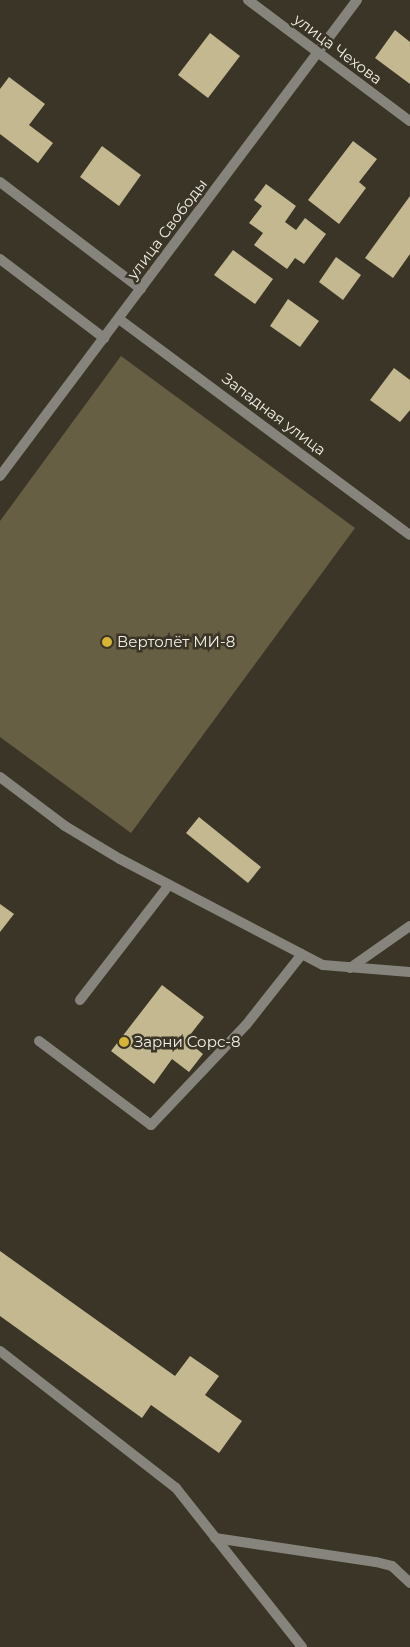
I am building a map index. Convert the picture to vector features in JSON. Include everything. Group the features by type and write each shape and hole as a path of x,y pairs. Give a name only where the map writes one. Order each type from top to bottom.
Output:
{"street":[{"name":"улица Чехова","path":"248,0 410,121"},
{"name":"улица Свободы","path":"0,476 358,0"},
{"path":"0,182 141,289"},
{"path":"0,260 104,338"},
{"name":"Западная улица","path":"119,318 410,534"},
{"path":"0,778 65,826 169,885 323,965 410,972"},
{"path":"80,1000 169,885"},
{"path":"350,968 410,926"},
{"path":"39,1041 151,1124 246,1025 302,954"},
{"path":"0,1352 176,1488 302,1647"},
{"path":"215,1538 376,1562 392,1566 410,1583"}],"shaded area":[{"path":"121,356 355,528 131,833 0,737 0,521"}],"building":[{"path":"395,30 410,42 410,84 375,58"},
{"path":"210,33 240,56 208,98 178,75"},
{"path":"9,77 45,104 29,125 53,143 38,163 0,134 0,89"},
{"path":"353,141 377,159 359,182 366,188 339,224 308,200"},
{"path":"102,146 141,175 119,206 80,177"},
{"path":"266,184 296,206 285,222 296,230 305,218 326,234 304,264 295,258 287,269 254,245 263,233 249,223 262,206 254,200"},
{"path":"410,196 410,254 393,278 365,258"},
{"path":"233,250 273,279 255,304 214,275"},
{"path":"336,257 361,275 343,300 319,282"},
{"path":"288,299 319,321 300,347 270,326"},
{"path":"394,368 410,380 410,410 400,422 370,400"},
{"path":"199,817 261,867 248,883 186,833"},
{"path":"0,904 14,914 0,932"},
{"path":"162,985 204,1017 186,1040 203,1054 189,1072 172,1059 154,1084 111,1051"},
{"path":"0,1251 175,1376 190,1356 219,1376 205,1395 242,1421 219,1453 151,1405 142,1418 0,1316"}],"place":[{"name":"Вертолёт МИ-8","path":"107,642"},
{"name":"Зарни Сорс-8","path":"124,1042"}]}
